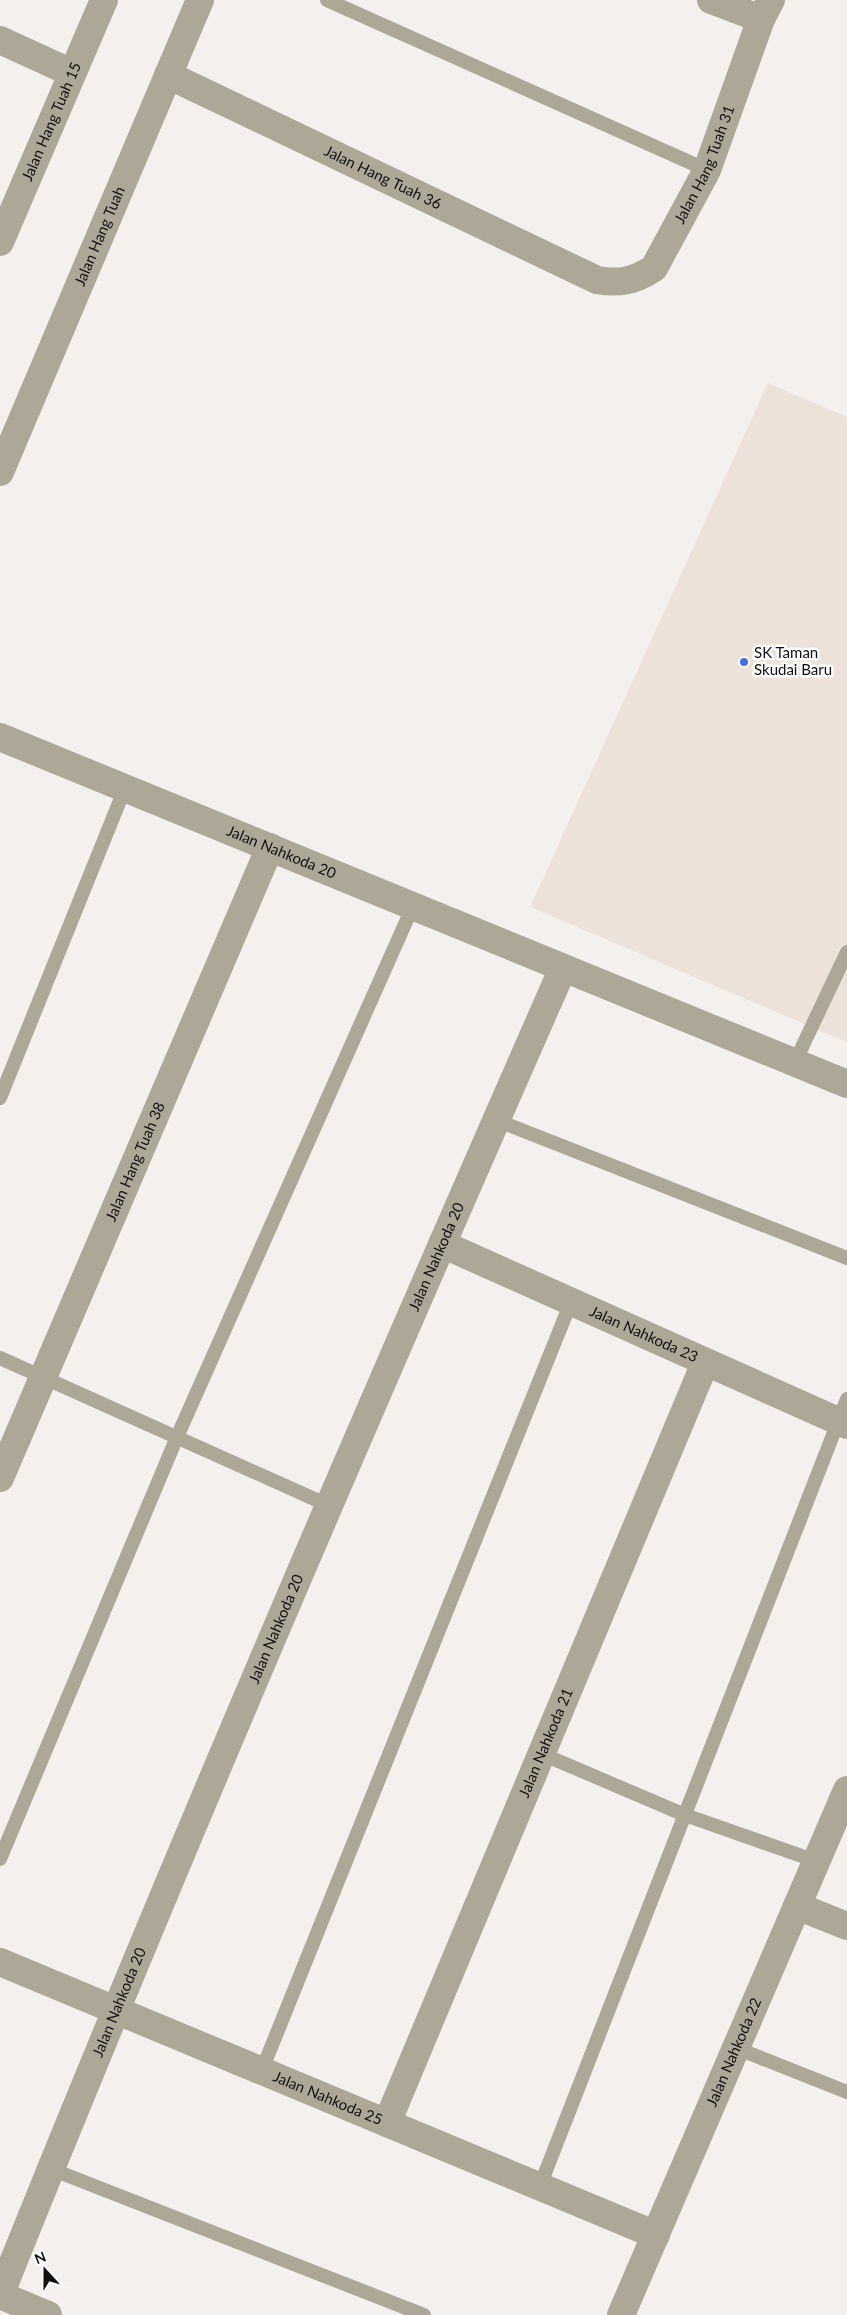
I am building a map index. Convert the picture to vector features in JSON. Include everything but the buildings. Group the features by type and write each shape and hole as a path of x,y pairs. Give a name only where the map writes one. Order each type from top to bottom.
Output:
{"street":[{"name":"Jalan Hang Tuah 15","path":"0,242 104,0"},
{"name":"Jalan Hang Tuah","path":"0,472 200,0"},
{"path":"711,0 766,10"},
{"name":"Jalan Hang Tuah 31","path":"597,280 615,284 640,278 654,268 707,170 766,10"},
{"path":"0,40 72,73"},
{"name":"Jalan Hang Tuah 36","path":"168,75 597,280"},
{"name":"Jalan Nahkoda 20","path":"0,737 847,1084"},
{"name":"Jalan Hang Tuah 38","path":"0,1478 270,847"},
{"name":"Jalan Nahkoda 20","path":"0,2295 115,2009 442,1244 564,968"},
{"name":"Jalan Nahkoda 23","path":"442,1244 705,1362 844,1415"},
{"name":"Jalan Nahkoda 21","path":"387,2123 705,1362"},
{"name":"Jalan Nahkoda 22","path":"621,2315 847,1790"},
{"path":"797,1906 847,1926"},
{"name":"Jalan Nahkoda 25","path":"0,1962 656,2235"},
{"path":"0,2295 48,2315"}],"lane":[{"path":"327,0 707,170"},
{"path":"0,1098 125,788"},
{"path":"0,1859 177,1437 413,906"},
{"path":"795,1062 847,952"},
{"path":"496,1120 847,1258"},
{"path":"262,2070 571,1302"},
{"path":"0,1358 330,1506"},
{"path":"540,2186 844,1415"},
{"path":"542,1754 685,1815 816,1861"},
{"path":"736,2048 847,2092"},
{"path":"51,2169 424,2315"}],"shaded area":[{"name":"SK Taman Skudai Baru","path":"768,383 847,417 847,1042 530,907"}],"place":[{"name":"SK Taman Skudai Baru","path":"744,662"}]}
